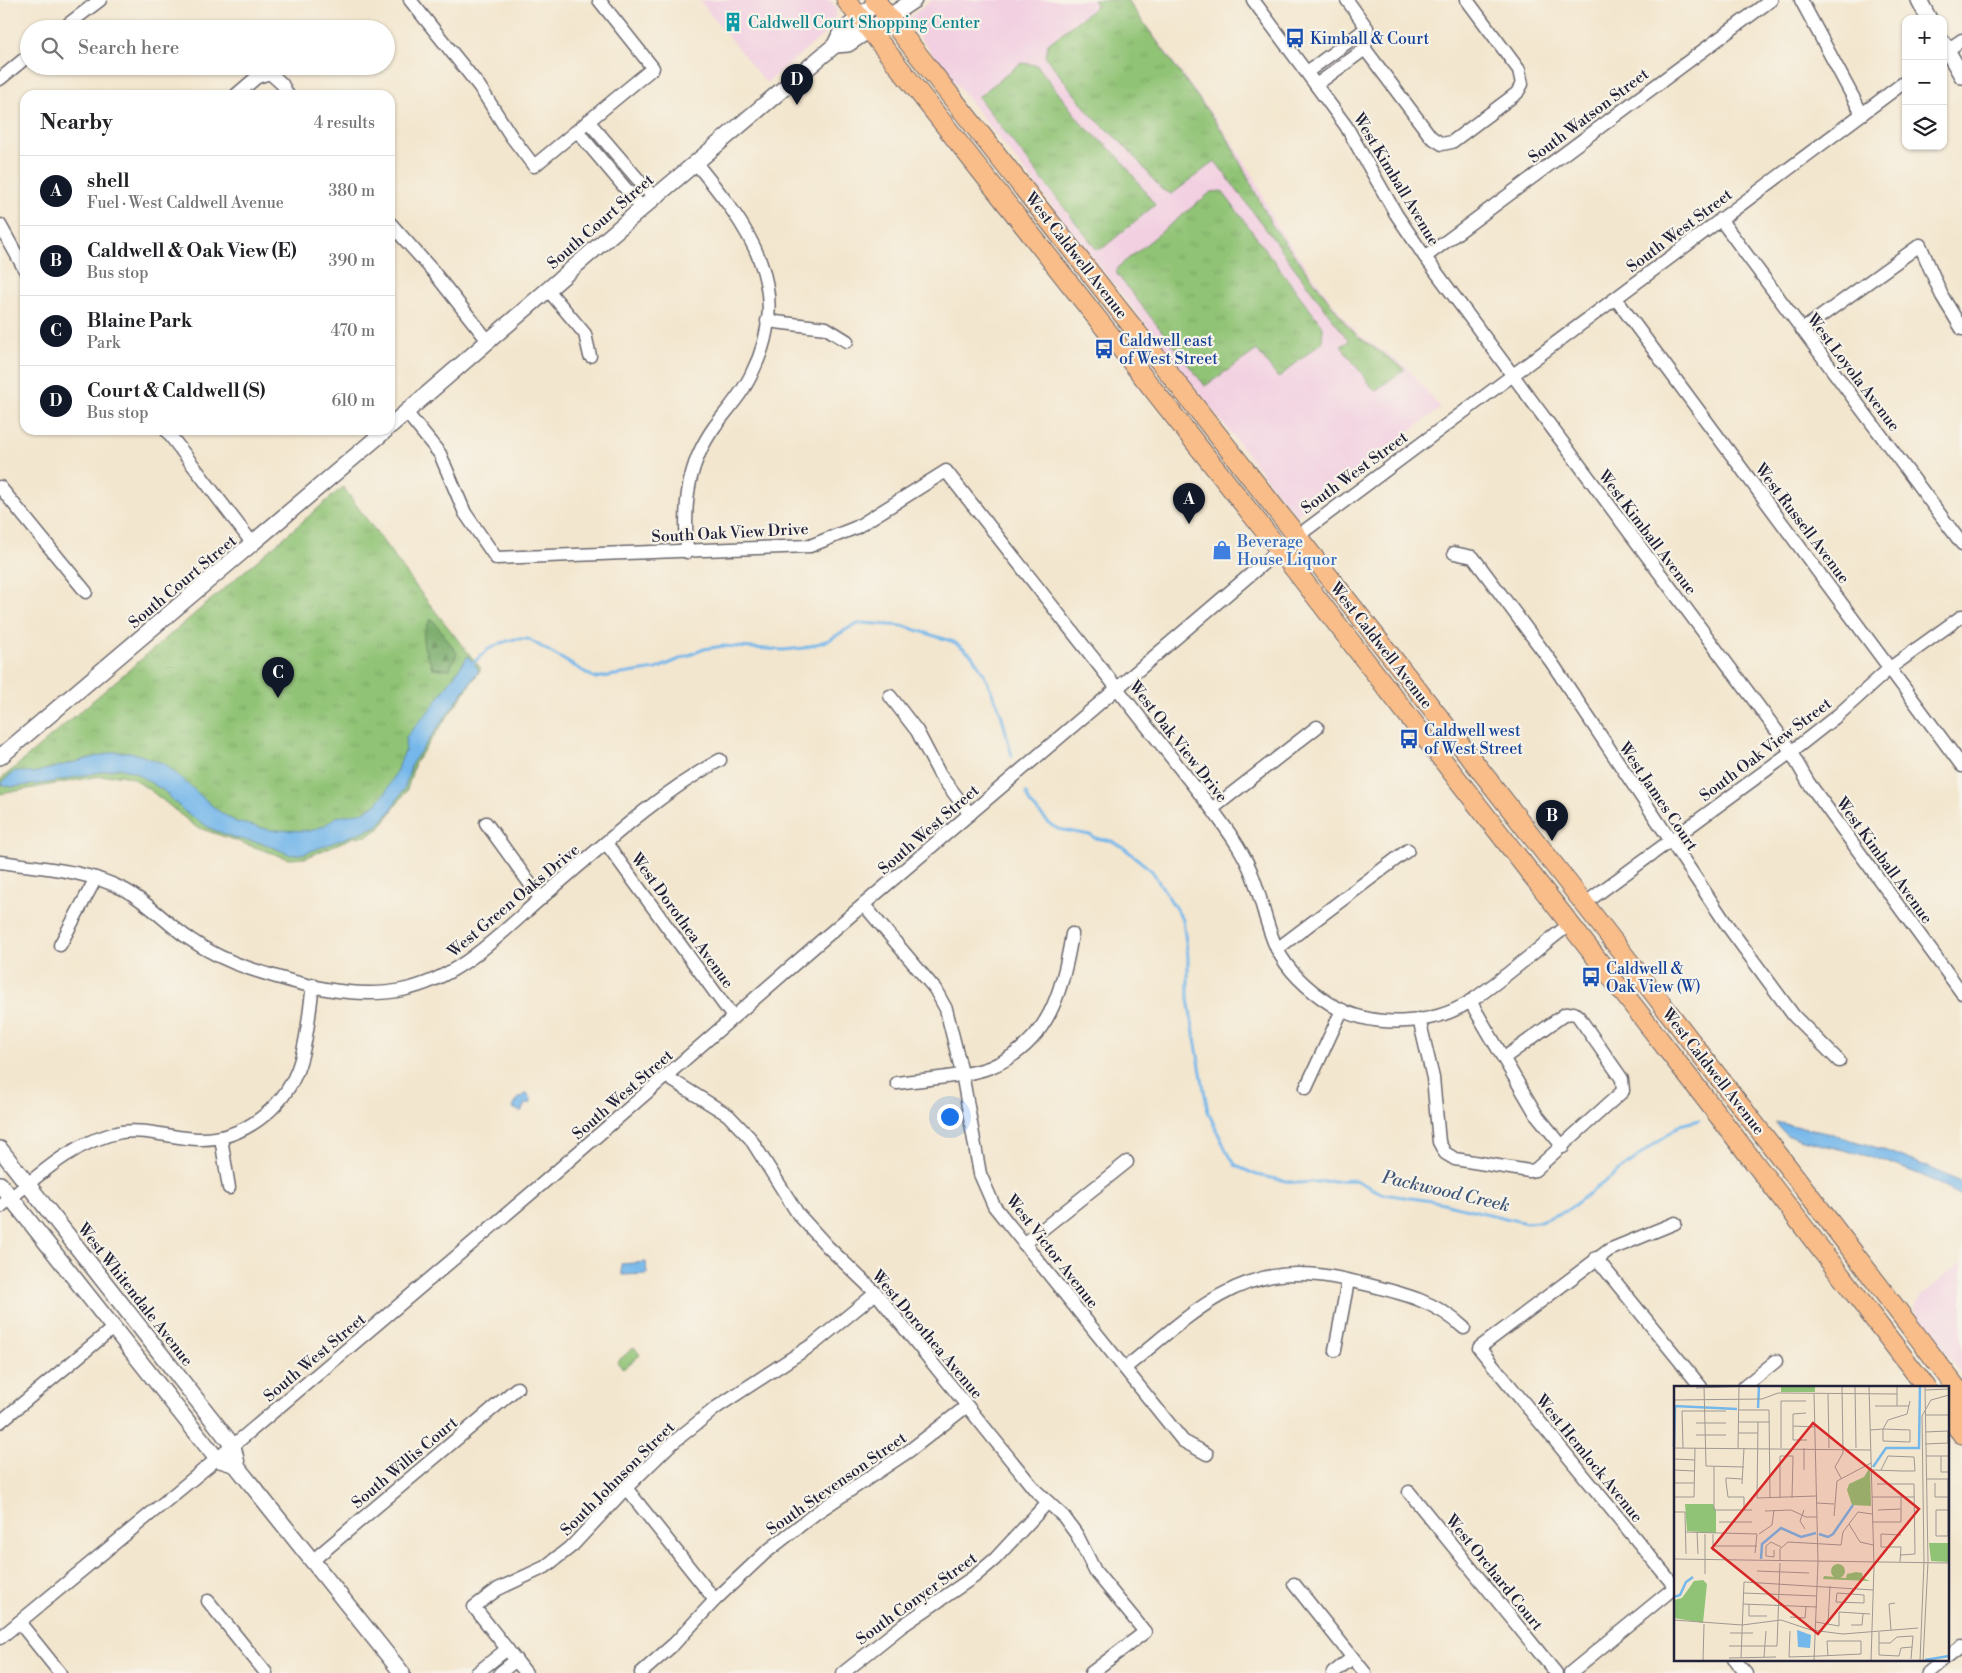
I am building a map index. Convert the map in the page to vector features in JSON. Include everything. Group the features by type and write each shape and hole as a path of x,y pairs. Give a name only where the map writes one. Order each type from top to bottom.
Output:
{"main road":[{"name":"West Caldwell Avenue","path":"846,0 1279,550 1570,924 1925,1386"},
{"name":"West Caldwell Avenue","path":"877,1 1779,1153 1962,1394"},
{"path":"996,190 1021,204 1075,272 1083,277 1094,278"},
{"path":"1486,816 1515,835 1569,902 1584,904"},
{"path":"1882,1330 1904,1341 1939,1386"},
{"path":"1950,1400 1962,1415"},
{"path":"1950,1419 1962,1434"}],"street":[{"path":"74,20 100,0"},
{"path":"410,0 479,86 511,136 534,166 653,68 599,0"},
{"name":"South Court Street","path":"865,24 889,18 914,0"},
{"name":"West Kimball Avenue","path":"1253,0 1359,145 1396,214 1425,257 1791,752 1808,782 1962,993"},
{"path":"1347,0 1368,28 1366,49 1431,137 1442,144 1452,142 1517,93 1522,84 1519,70 1466,0"},
{"name":"South Watson Street","path":"1425,257 1771,0"},
{"path":"1801,0 1862,114"},
{"path":"1918,0 1927,15"},
{"name":"South Court Street","path":"395,422 695,162 835,45 848,44 865,24 877,1"},
{"path":"1307,72 1368,28"},
{"path":"1947,48 1962,40"},
{"path":"1316,85 1366,49"},
{"path":"1947,52 1962,76"},
{"path":"0,78 20,62"},
{"path":"242,90 257,77 266,75"},
{"path":"271,75 282,84 285,90"},
{"name":"South West Street","path":"0,1638 233,1446 667,1077 733,1017 1296,536 1902,84"},
{"path":"588,122 648,203"},
{"path":"576,131 648,203"},
{"path":"687,552 684,514 689,478 701,449 752,374 763,346 769,305 758,250 735,212 695,162"},
{"name":"West Loyola Avenue","path":"1720,219 1962,544"},
{"path":"0,225 20,258"},
{"path":"395,229 427,264 489,342"},
{"path":"1802,330 1920,245 1942,296 1962,329"},
{"path":"548,290 585,334 590,356"},
{"name":"West Russell Avenue","path":"1616,299 1962,766"},
{"path":"768,321 826,328 847,342"},
{"name":"South Oak View Drive","path":"406,412 440,454 465,513 496,558 810,546 857,527 946,471"},
{"path":"170,435 253,544"},
{"name":"South Court Street","path":"1,755 380,435"},
{"name":"West Oak View Drive","path":"946,471 1212,808 1238,845 1253,876 1277,949 1288,967 1303,984 1342,1010 1376,1020 1419,1019"},
{"path":"0,487 86,592"},
{"name":"West James Court","path":"1454,552 1473,557 1552,663 1669,841 1727,925 1794,1016 1840,1061"},
{"name":"South Oak View Street","path":"1584,904 1791,752 1890,668 1962,616"},
{"path":"890,696 917,731 940,775 970,814"},
{"path":"1212,808 1317,726"},
{"name":"West Green Oaks Drive","path":"0,862 76,873 96,878 124,890 152,908 187,937 219,956 251,969 313,985 372,993 403,990 437,979 456,970 474,957 666,794 720,760"},
{"path":"486,823 541,899"},
{"name":"West Dorothea Avenue","path":"606,843 733,1017"},
{"path":"1277,949 1408,850"},
{"path":"60,945 96,878"},
{"name":"West Victor Avenue","path":"864,905 935,989 946,1010 962,1073 980,1174 994,1206 1183,1441 1207,1454"},
{"path":"1504,1058 1565,1014 1574,1013 1622,1079 1622,1094 1536,1170 1455,1159 1445,1153 1439,1142 1432,1078 1419,1019 1445,1013 1470,1001 1570,924"},
{"path":"897,1084 990,1067 1011,1056 1029,1042 1057,1001 1066,970 1072,934"},
{"path":"6,1203 79,1146 99,1138 123,1132 150,1131 194,1139 221,1138 255,1122 272,1108 286,1092 297,1071 313,985"},
{"path":"1470,1001 1536,1114 1563,1147"},
{"path":"1306,1088 1342,1010"},
{"name":"West Dorothea Avenue","path":"667,1077 728,1115 750,1138 798,1214 828,1247 876,1293 967,1406 1077,1535 1095,1571 1144,1632 1091,1673"},
{"path":"221,1138 230,1188"},
{"name":"West Whitendale Avenue","path":"0,1149 233,1446 236,1465 402,1673"},
{"path":"1024,1244 1127,1162"},
{"path":"0,1184 6,1203 113,1328 217,1459 236,1465"},
{"path":"1675,1223 1628,1241 1596,1258 1700,1386"},
{"name":"West Hemlock Avenue","path":"1596,1258 1479,1348 1674,1587"},
{"path":"1125,1368 1215,1297 1257,1278 1280,1274 1302,1274 1348,1281 1412,1295 1450,1315 1464,1328"},
{"path":"1335,1350 1348,1281"},
{"name":"South Johnson Street","path":"508,1650 474,1607 498,1589 545,1567 573,1545 626,1488 670,1445 717,1407 815,1343 876,1293"},
{"path":"0,1422 113,1328"},
{"path":"1745,1386 1776,1361"},
{"name":"South Willis Court","path":"312,1560 517,1388"},
{"name":"South Stevenson Street","path":"641,1673 674,1644 715,1600 765,1553 809,1518 909,1451 967,1406"},
{"path":"626,1488 715,1600"},
{"name":"West Orchard Court","path":"1409,1492 1556,1673"},
{"name":"South Conyer Street","path":"844,1673 902,1626 975,1576 995,1559 1048,1502"},
{"path":"1294,1584 1365,1673"},
{"path":"1570,1673 1674,1589"},
{"path":"208,1602 266,1673"},
{"path":"18,1622 60,1673"},
{"path":"1950,1656 1962,1646"},
{"path":"477,1673 508,1650 526,1673"},
{"path":"1333,1673 1352,1658"},
{"path":"500,1673 516,1660"},
{"path":"1735,1660 1746,1673"},
{"path":"1929,1667 1943,1660"}],"shaded area":[{"path":"699,0 830,0 837,8 833,27 766,83"},
{"path":"932,0 1128,0 1231,140 1255,178 1274,222 1343,317 1359,335 1408,368 1441,408 1296,516 906,20"},
{"path":"1962,1262 1962,1375 1918,1317 1915,1307 1920,1297"}],"green space":[{"path":"1093,0 1127,0 1228,139 1272,225 1347,325 1360,338 1405,369 1375,391 1341,346 1349,341 1215,161 1172,194 1162,190 1129,150 1090,114 1045,56 1048,44 1097,6"},
{"path":"1021,63 1037,65 1083,125 1119,157 1155,205 1103,248 1097,250 978,97"},
{"path":"1222,191 1323,327 1322,342 1278,378 1257,350 1205,386 1116,273 1118,267 1211,192"},
{"path":"343,487 421,593 481,669 415,763 407,790 380,828 367,836 354,837 305,858 289,859 196,827 150,790 132,778 120,775 94,777 0,794 0,780"},
{"path":"430,620 433,620 457,653 450,669 432,668 423,640"},
{"path":"634,1347 640,1355 623,1369 617,1362"}],"water":[{"path":"468,656 479,670 412,763 405,787 390,812 377,826 306,853 291,855 263,843 234,838 210,828 185,812 164,791 134,772 119,768 46,783 12,787 0,784 15,771 33,773 114,752 131,752 165,764 217,810 236,822 271,830 310,831 325,825 336,817 364,812 377,803 386,792 395,774 405,751 406,737 432,707"},
{"path":"526,1093 531,1099 531,1103 525,1104 521,1112 513,1108 517,1100"},
{"path":"1775,1122 1823,1132 1917,1162 1962,1183 1962,1196 1921,1175 1879,1159 1787,1136"},
{"path":"646,1262 647,1274 622,1275 621,1264"}],"waterway":[{"name":"Packwood Creek","path":"470,666 487,650 501,643 515,639 528,639 595,678 656,669 704,649 723,646 783,650 804,648 829,640 854,625 863,623 904,626 954,642 971,654 983,672 1001,713 1012,756"},
{"name":"Packwood Creek","path":"1026,793 1030,803 1051,825 1058,829 1112,841 1124,848 1152,871 1183,920 1188,957 1188,999 1208,1112 1236,1166 1257,1175 1296,1183 1355,1180 1383,1194 1439,1202 1526,1223 1538,1222 1566,1211 1680,1125 1699,1120"}],"place":[{"name":"Caldwell Court Shopping Center","path":"733,22"},
{"name":"Kimball & Court","path":"1295,38"},
{"name":"Court & Caldwell (S)","path":"797,105"},
{"name":"Caldwell east of West Street","path":"1104,349"},
{"name":"shell","path":"1189,524"},
{"name":"Beverage House Liquor","path":"1222,550"},
{"name":"Blaine Park","path":"278,698"},
{"name":"Caldwell west of West Street","path":"1409,739"},
{"name":"Caldwell & Oak View (E)","path":"1552,841"},
{"name":"Caldwell & Oak View (W)","path":"1591,977"}]}
